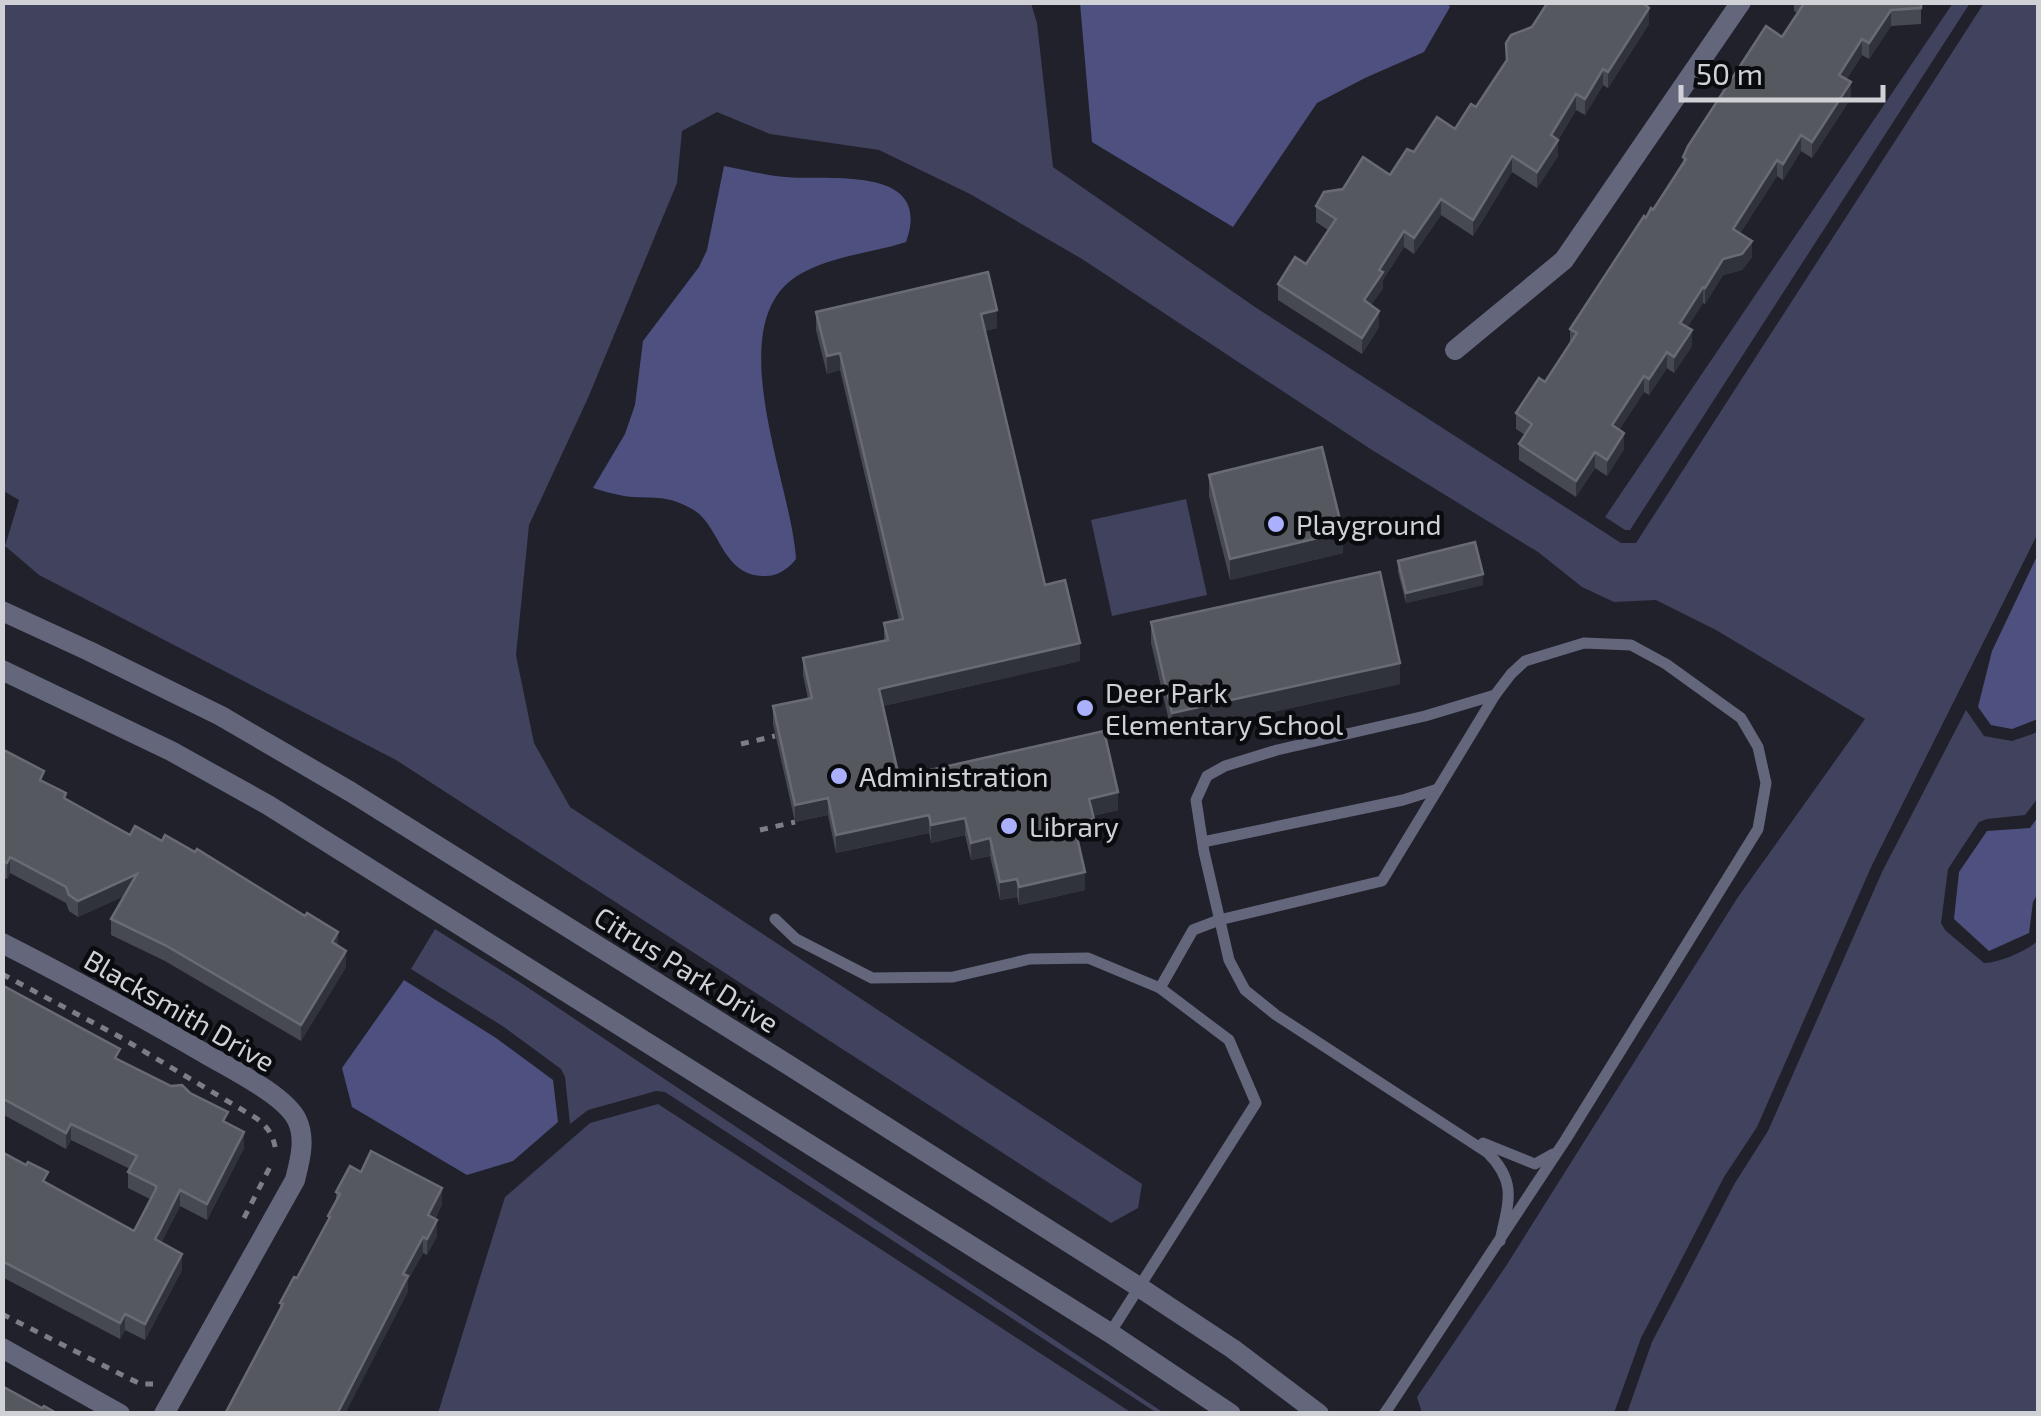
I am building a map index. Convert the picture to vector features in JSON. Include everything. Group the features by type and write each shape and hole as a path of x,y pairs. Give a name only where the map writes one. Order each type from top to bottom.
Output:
{"street":[{"path":"1455,350 1564,260 1741,2"},
{"name":"Citrus Park Drive","path":"2,612 221,716 351,792 1139,1287 1233,1349 1319,1414"},
{"path":"2,670 170,751 268,805 1110,1333 1231,1414"},
{"name":"Blacksmith Drive","path":"2,943 109,998 250,1080 276,1097 297,1119 303,1151 295,1180 164,1414"},
{"path":"2,1348 120,1414"}],"lane":[{"path":"1160,988 1193,930 1219,920 1382,881 1496,695 1525,661 1584,643 1631,645 1682,675 1741,718 1758,747 1766,783 1758,828 1559,1150 1384,1414"},
{"path":"1496,695 1226,766 1207,776 1196,800 1229,960 1244,990 1488,1153 1503,1168 1510,1193 1500,1241"},
{"path":"1203,842 1403,800 1438,789"},
{"path":"775,919 796,938 872,978 953,977 1030,959 1088,958 1160,988 1229,1040 1256,1103 1110,1333"},
{"path":"1448,1127 1536,1164 1559,1150"}],"path":[{"path":"741,744 776,736"},
{"path":"760,830 795,822"},
{"path":"2,974 134,1045 267,1126 276,1150 273,1164 241,1224"},
{"path":"2,1314 141,1384 161,1379"}],"shaded area":[{"path":"3,2 1031,3 1037,23 1053,167 1255,307 1621,543 1636,543 1984,3 2038,3 2038,533 1872,865 1757,1127 1724,1177 1641,1338 1614,1413 1422,1413 1417,1397 1506,1266 1738,897 1865,719 1716,630 1656,600 1614,602 1582,587 1538,552 1372,450 1082,259 970,194 879,150 770,134 717,112 682,131 677,183 588,398 529,525 516,655 534,743 570,807 1142,1184 1138,1208 1111,1223 396,760 39,575 5,546 19,500 2,490"},
{"path":"1447,2 1450,7 1424,52 1317,103 1233,227 1092,142 1080,3"},
{"path":"1953,3 1970,3 1630,530 1625,530 1605,517"},
{"path":"724,166 785,177 873,182 892,188 905,200 911,217 906,242 810,269 774,299 763,331 761,368 796,559 782,572 768,576 738,567 692,509 666,499 624,496 593,488 625,434 635,405 643,341 699,267 707,250"},
{"path":"1186,499 1207,595 1112,616 1091,520"},
{"path":"2038,554 2038,719 2012,729 1991,725 1978,707 1992,651"},
{"path":"1966,710 1984,736 2012,741 2038,732 2038,798 2025,815 1979,822 1948,869 1941,923 1984,963 2013,955 2038,941 2038,1413 1627,1413 1652,1342 1735,1183 1768,1131 1882,872"},
{"path":"2038,817 2038,893 2029,933 1989,951 1954,919 1959,872 1987,831 2030,828"},
{"path":"435,929 1164,1413 1157,1413 665,1092 656,1091 588,1110 570,1124 561,1069 504,1027 411,969"},
{"path":"404,980 496,1038 553,1080 558,1122 513,1161 467,1175 352,1107 342,1068"},
{"path":"658,1104 1132,1413 438,1413 505,1197 590,1123"}],"building":[{"path":"1548,2 1641,2 1649,8 1608,72 1603,69 1585,99 1576,94 1551,135 1558,140 1537,172 1512,156 1473,220 1441,199 1414,238 1404,231 1364,300 1379,311 1362,338 1278,284 1295,257 1306,264 1336,219 1316,206 1324,192 1343,189 1363,157 1390,175 1407,149 1414,152 1437,117 1455,129 1471,104 1476,107 1507,60 1506,43 1511,35 1532,27"},
{"path":"1805,2 1921,2 1921,8 1891,10 1869,43 1862,39 1839,75 1851,82 1812,142 1801,135 1783,164 1777,160 1733,229 1752,241 1742,254 1723,259 1680,323 1692,330 1674,357 1667,352 1649,379 1644,376 1612,425 1624,433 1607,460 1595,452 1576,481 1519,444 1532,424 1516,413 1539,378 1545,382 1577,333 1570,329 1686,159 1683,157 1688,146 1766,26 1782,37"},
{"path":"988,272 997,310 981,314 1045,585 1065,580 1080,643 879,689 899,777 1104,731 1118,792 1089,799 1094,819 1074,824 1085,872 1019,887 1017,879 1000,882 990,838 971,843 965,818 931,825 929,815 836,835 828,798 795,805 773,706 812,698 803,658 888,640 884,623 903,619 840,353 827,356 816,312"},
{"name":"Playground","path":"1322,447 1343,532 1230,559 1209,475"},
{"path":"1475,542 1483,574 1406,593 1398,561"},
{"path":"1380,572 1400,663 1172,713 1151,622"},
{"path":"2,749 44,771 40,780 66,793 64,798 130,835 135,826 162,841 165,835 195,852 197,849 338,932 332,942 346,951 301,1025 165,945 111,919 137,874 78,901 66,887 10,857 7,863 2,861"},
{"path":"2,985 120,1049 115,1058 171,1086 182,1085 228,1112 223,1121 244,1132 207,1204 180,1190 155,1239 182,1254 145,1324 125,1314 120,1323 2,1261 2,1152 48,1172 43,1181 134,1231 156,1186 128,1172 137,1156 71,1124 66,1133 2,1098"},
{"path":"371,1151 442,1188 428,1215 437,1220 403,1274 408,1276 337,1414 225,1414 283,1304 280,1303 330,1217 340,1194 336,1192 350,1166 361,1172"},
{"path":"2,1386 42,1408 58,1414 2,1414"}],"place":[{"name":"Playground","path":"1276,524"},
{"name":"Deer Park Elementary School","path":"1085,708"},
{"name":"Administration","path":"839,776"},
{"name":"Library","path":"1009,826"}]}
